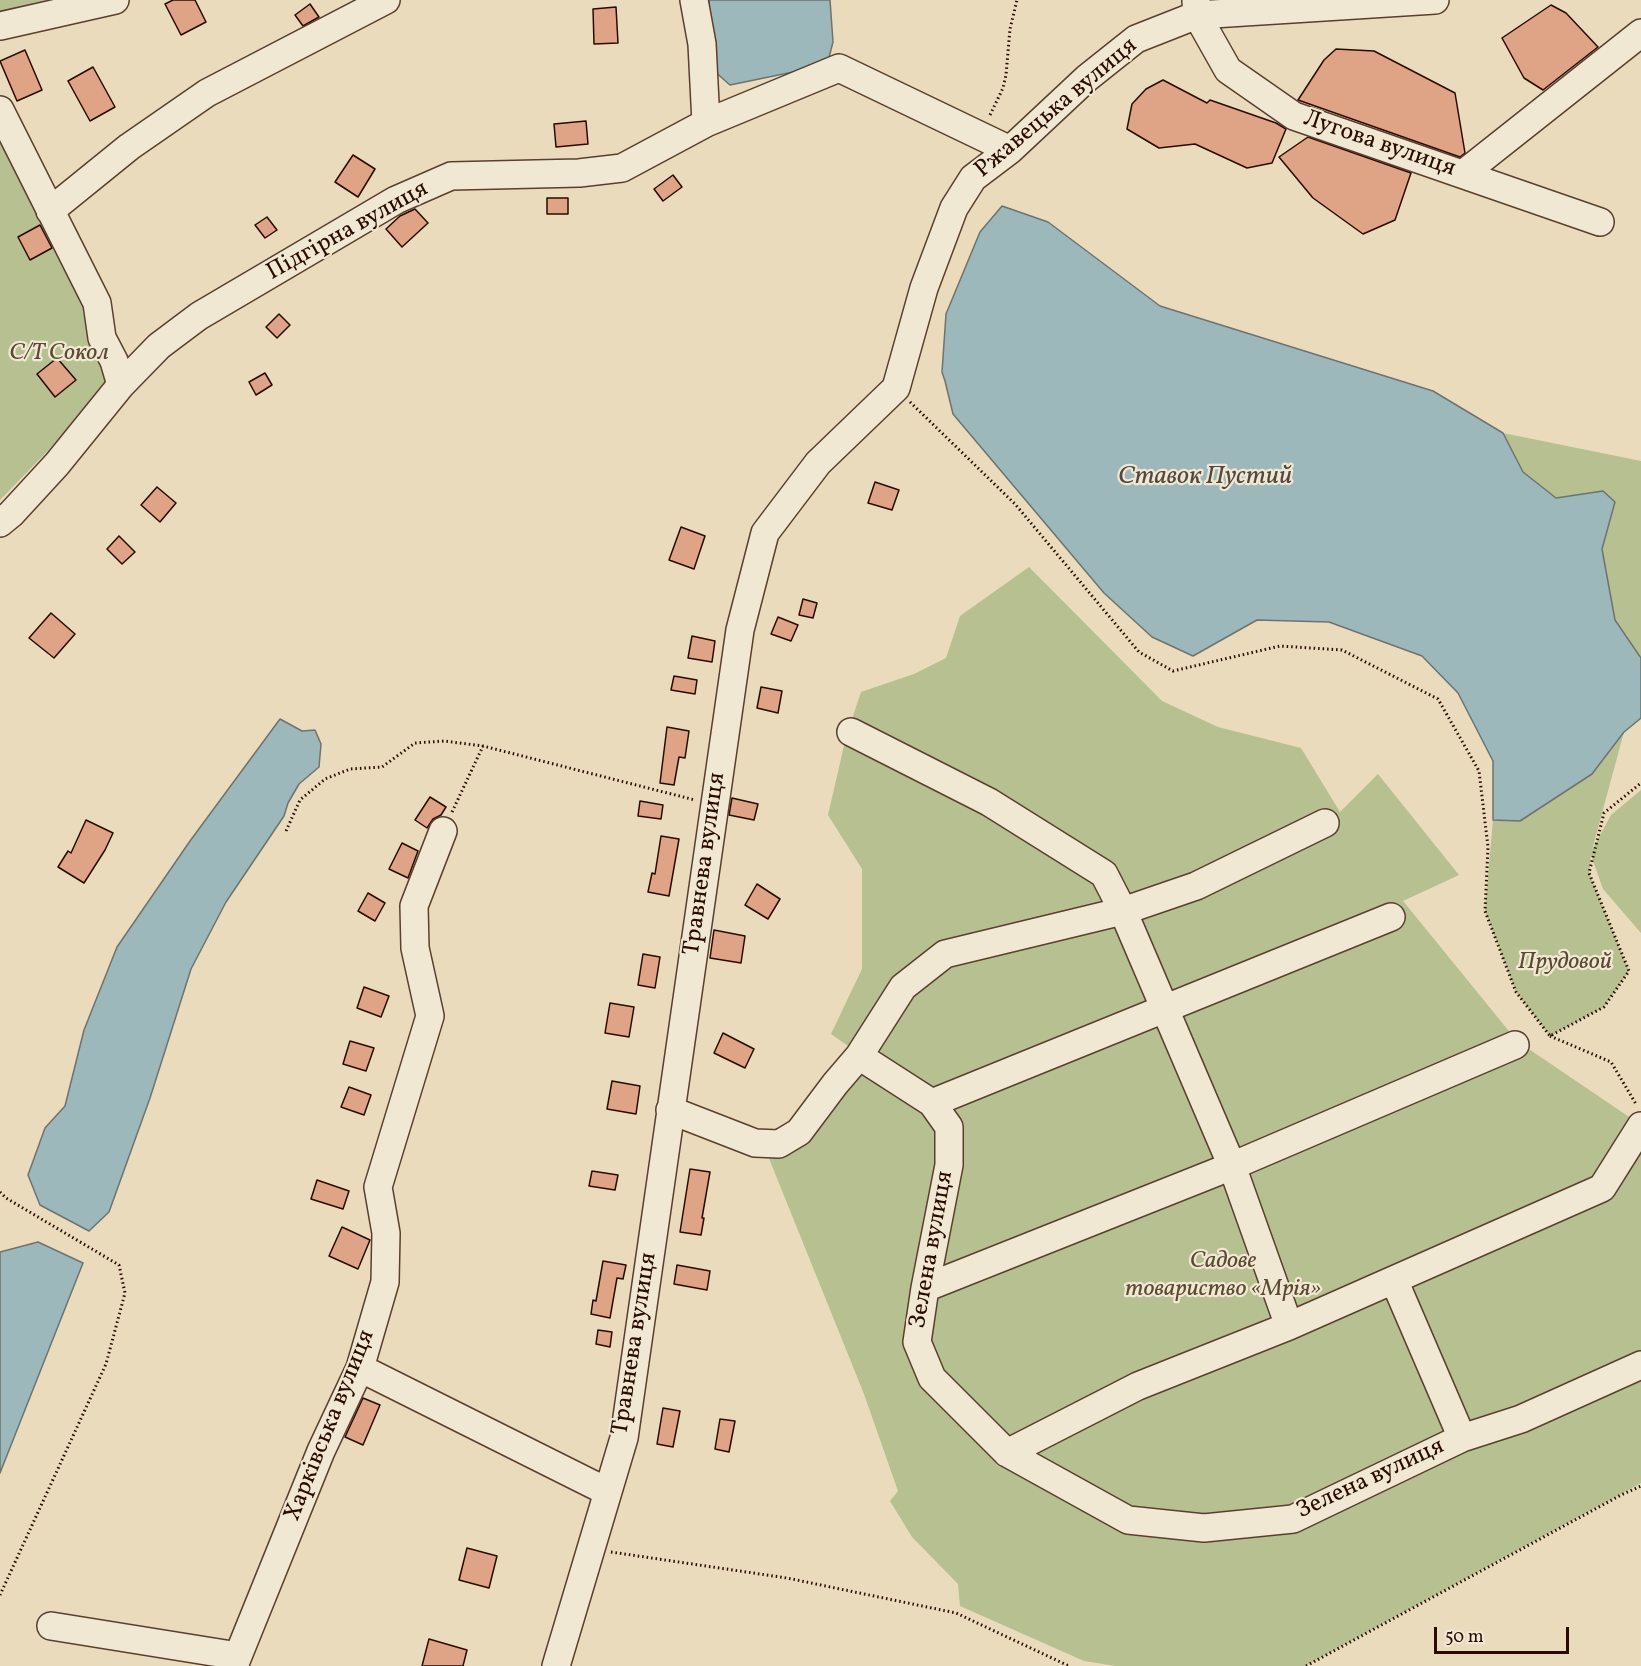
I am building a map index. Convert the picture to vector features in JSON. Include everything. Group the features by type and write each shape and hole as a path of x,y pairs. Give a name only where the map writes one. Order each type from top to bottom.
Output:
{"street":[{"path":"0,26 115,0"},
{"path":"50,211 129,147 207,93 386,0"},
{"path":"694,0 702,44 706,123"},
{"name":"Ржавецька вулиця","path":"896,388 924,288 954,208 973,178 1010,150 1087,78 1136,39 1196,8 1436,0"},
{"name":"Лугова вулиця","path":"1196,8 1228,70 1294,116 1600,222"},
{"path":"1463,174 1641,33"},
{"name":"Підгірна вулиця","path":"0,523 57,464 121,385 159,346 199,316 396,200 451,176 579,174 622,168 706,123 839,68 1010,150"},
{"path":"0,110 97,303 102,338 114,361 121,385"},
{"name":"Травнева вулиця","path":"556,1666 606,1491 624,1438 740,630 765,533 818,463 896,388"},
{"path":"851,732 989,802 1104,874 1123,911 1232,1166 1288,1326"},
{"path":"670,1110 755,1143 779,1144 799,1132 858,1056 903,987 945,954 1123,911 1196,886 1325,823"},
{"name":"Харківська вулиця","path":"236,1661 321,1451 360,1368 385,1282 386,1233 378,1187 430,1016 415,948 414,906 443,831"},
{"path":"932,1103 1391,918"},
{"path":"925,1288 1232,1166 1515,1046"},
{"name":"Зелена вулиця","path":"858,1056 932,1103 949,1127 949,1165 916,1342 932,1378 1007,1453 1128,1520 1204,1528 1293,1519 1461,1437 1521,1419 1641,1365"},
{"path":"1007,1453 1138,1386 1288,1326 1602,1188 1641,1126"},
{"path":"1394,1280 1461,1437"},
{"path":"360,1368 606,1491"},
{"path":"51,1626 236,1661"}],"path":[{"path":"980,136 1003,88 1010,29 1017,0"},
{"path":"896,388 1015,504 1139,652 1173,671 1280,646 1342,650 1438,699 1479,771 1488,847 1485,911 1516,992 1550,1036 1611,1062 1641,1112"},
{"path":"286,831 300,800 325,779 350,769 382,766 415,743 444,741 483,746 714,805"},
{"path":"443,831 483,746"},
{"path":"1550,1036 1604,1007 1629,971 1589,873 1604,813 1641,783"},
{"path":"0,1192 6,1198 119,1265 125,1293 106,1364 0,1595"},
{"path":"1306,1666 1641,1486"},
{"path":"591,1549 787,1578 956,1613 1069,1666"}],"green space":[{"path":"0,0 112,0 0,30"},
{"name":"С/Т Сокол","path":"0,115 131,365 0,500"},
{"path":"1503,433 1641,461 1641,658 1615,620 1602,549 1615,502 1603,491 1557,498 1523,472"},
{"name":"Садове товариство «Мрія»","path":"1029,567 1162,701 1218,727 1301,748 1340,812 1378,774 1459,875 1403,901 1517,1041 1641,1125 1641,1483 1305,1666 1116,1666 1084,1661 960,1606 958,1584 912,1537 890,1501 898,1491 864,1394 768,1156 851,1048 831,1034 862,969 862,869 828,815 846,737 861,692 914,674 946,658 960,616"},
{"name":"Прудовой","path":"1624,732 1592,850 1611,815 1641,790 1641,933 1603,889 1591,855 1589,873 1629,971 1604,1007 1550,1036 1516,992 1485,911 1493,820 1520,821 1592,774"}],"water":[{"path":"709,0 830,0 833,42 827,65 730,85 713,70"},
{"name":"Ставок Пустий","path":"1002,206 1048,222 1160,306 1433,391 1503,433 1523,472 1556,498 1603,491 1615,502 1602,549 1615,620 1641,658 1641,718 1624,732 1592,774 1520,821 1493,820 1493,761 1458,693 1422,656 1329,622 1257,620 1193,656 1152,637 1104,593 953,414 942,372 946,314 980,232"},
{"path":"280,719 302,731 315,730 321,744 319,767 299,784 288,803 284,816 226,902 191,969 150,1098 109,1212 89,1231 40,1205 28,1175 45,1128 65,1106 84,1030 117,947 190,841"},
{"path":"38,1242 83,1263 0,1473 0,1252"}],"building":[{"path":"173,0 195,0 206,22 181,35 165,4"},
{"path":"310,4 319,17 303,26 295,15"},
{"path":"1551,5 1566,13 1598,47 1543,90 1524,78 1502,38"},
{"path":"616,7 618,43 594,44 593,9"},
{"path":"1336,49 1374,51 1455,93 1465,153 1460,157 1298,100 1324,60"},
{"path":"25,50 42,90 17,101 0,61"},
{"path":"93,67 115,107 90,121 68,81"},
{"path":"1163,80 1207,103 1210,100 1276,123 1286,129 1272,163 1247,168 1195,144 1159,148 1127,129 1132,104 1146,89"},
{"path":"586,121 588,144 556,147 554,124"},
{"path":"1308,137 1411,173 1395,220 1363,234 1313,198 1279,157"},
{"path":"353,155 375,169 358,197 335,182"},
{"path":"673,175 682,187 663,201 654,189"},
{"path":"547,198 568,198 568,214 547,214"},
{"path":"415,209 428,223 402,247 386,229 400,216"},
{"path":"267,217 277,230 265,238 255,225"},
{"path":"40,225 52,248 30,260 18,237"},
{"path":"279,314 290,325 277,338 266,327"},
{"path":"57,358 76,380 55,397 37,374"},
{"path":"265,373 272,385 256,395 249,382"},
{"path":"875,482 899,490 892,510 868,503"},
{"path":"157,487 176,503 160,522 141,505"},
{"path":"681,527 705,536 694,569 669,560"},
{"path":"119,536 135,552 122,564 107,549"},
{"path":"803,599 817,603 813,618 799,615"},
{"path":"51,613 75,634 54,658 29,638"},
{"path":"778,617 798,625 791,641 771,634"},
{"path":"692,636 715,641 712,662 688,658"},
{"path":"674,676 697,680 695,694 671,690"},
{"path":"761,687 782,691 778,713 757,708"},
{"path":"667,727 689,731 685,758 679,757 674,785 660,783"},
{"path":"430,797 446,807 427,828 415,820"},
{"path":"732,798 758,804 754,820 729,815"},
{"path":"640,801 663,805 661,819 638,816"},
{"path":"86,820 113,833 84,883 58,867 68,851 71,853"},
{"path":"661,836 679,839 669,896 648,892 652,873 655,874"},
{"path":"402,843 418,851 408,878 389,869"},
{"path":"757,884 780,899 768,919 745,905"},
{"path":"368,893 385,903 375,921 358,911"},
{"path":"714,930 745,936 741,963 710,958"},
{"path":"643,954 660,957 655,988 638,985"},
{"path":"364,987 389,996 381,1017 357,1008"},
{"path":"610,1003 634,1007 629,1037 605,1033"},
{"path":"723,1033 754,1049 745,1068 714,1053"},
{"path":"350,1041 374,1048 366,1071 343,1064"},
{"path":"612,1081 640,1086 636,1114 607,1109"},
{"path":"349,1087 371,1095 364,1115 341,1107"},
{"path":"690,1169 710,1172 701,1235 680,1232"},
{"path":"592,1171 618,1175 615,1190 589,1186"},
{"path":"317,1180 349,1191 343,1209 311,1199"},
{"path":"342,1227 370,1240 358,1269 329,1256"},
{"path":"603,1261 626,1265 623,1279 617,1278 610,1318 591,1314 593,1300 596,1301"},
{"path":"677,1265 710,1271 707,1290 674,1284"},
{"path":"598,1330 612,1332 610,1347 596,1344"},
{"path":"363,1398 380,1405 363,1445 345,1437"},
{"path":"663,1408 680,1411 673,1447 657,1444"},
{"path":"720,1419 735,1421 729,1452 715,1449"},
{"path":"467,1548 497,1556 489,1588 459,1580"},
{"path":"429,1639 467,1650 463,1666 422,1666"}]}
